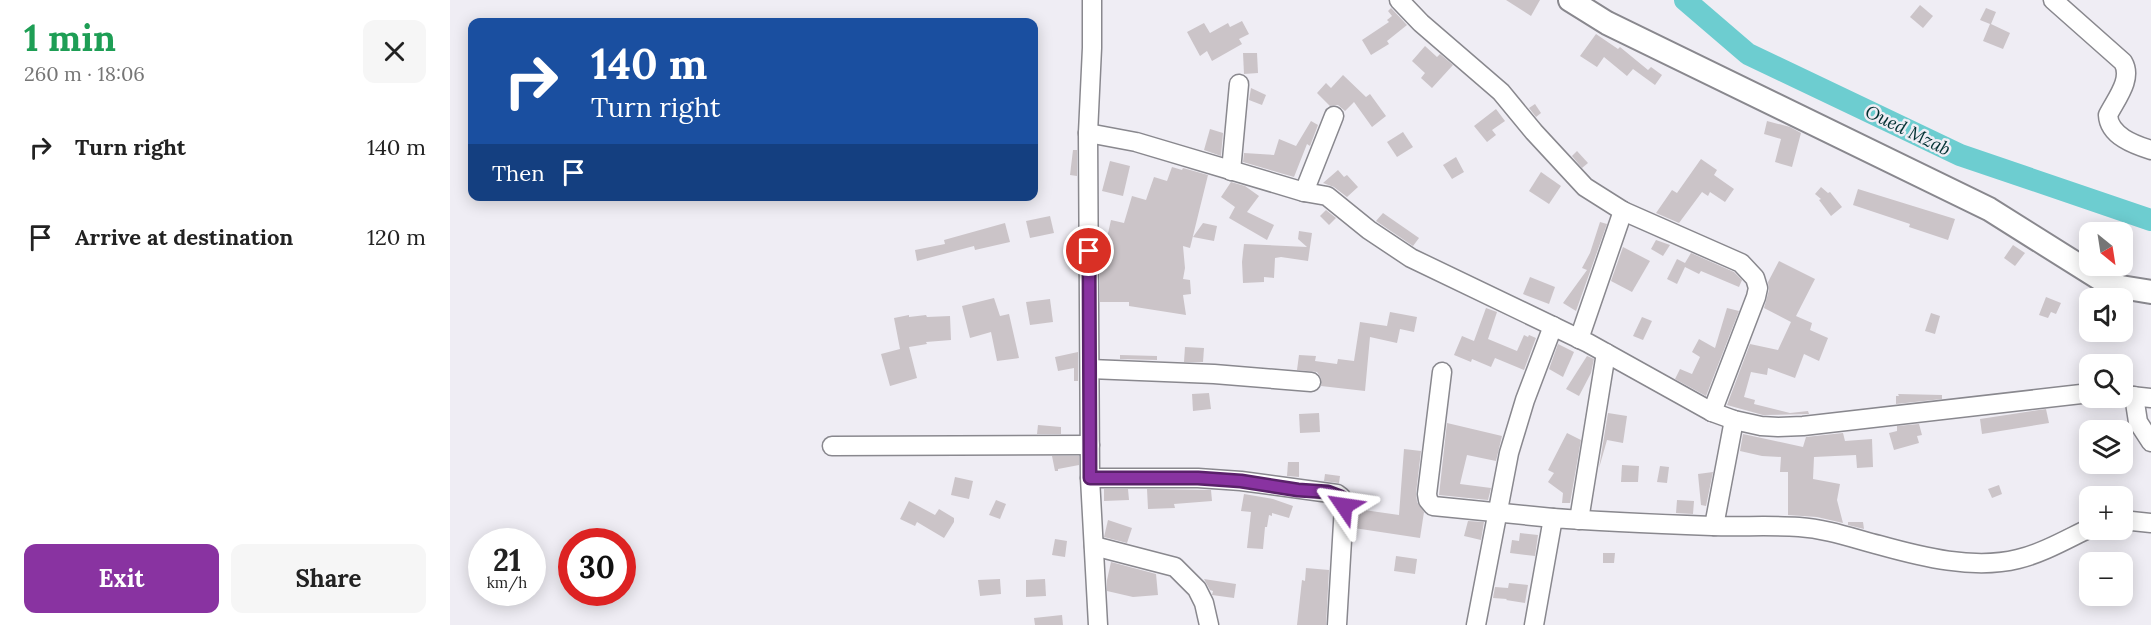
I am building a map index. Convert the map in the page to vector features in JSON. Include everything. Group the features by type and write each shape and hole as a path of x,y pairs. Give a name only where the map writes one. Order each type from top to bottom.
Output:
{"main road":[{"path":"1570,0 1617,28 1989,209 2102,280 2121,287 2151,292"}],"street":[{"path":"1092,0 1089,133 1090,478 1098,625"},
{"path":"1399,0 1421,23 1501,92 1585,187 1623,211 1741,262 1755,278 1758,288 1756,297 1712,412"},
{"path":"2053,0 2126,68 2125,81 2108,116 2108,121 2117,133 2136,146 2151,150"},
{"path":"1231,171 1239,84"},
{"path":"1304,192 1334,116"},
{"path":"1089,133 1136,142 1304,192 1327,196 1369,230 1411,258 1580,339 1712,412 1734,420 1778,428 2079,394"},
{"path":"1580,339 1623,211"},
{"path":"1476,625 1509,453 1525,400 1553,326"},
{"path":"1579,520 1606,353"},
{"path":"1090,369 1214,374 1311,382"},
{"path":"1442,372 1428,500 1433,506 1464,511 1579,520 1802,527 1833,531 1880,546 1958,562 2019,559 2079,534"},
{"path":"2136,396 2138,422 2151,442"},
{"path":"1714,526 1734,420"},
{"path":"831,446 1090,445"},
{"path":"1090,478 1198,478 1241,481 1337,494 1341,497 1344,506 1337,625"},
{"path":"1534,625 1553,518"},
{"path":"2133,521 2151,523"},
{"path":"1094,546 1175,567 1197,589 1204,603 1209,625"}],"building":[{"path":"1506,0 1540,0 1531,16"},
{"path":"1920,5 1933,16 1923,28 1910,17"},
{"path":"1391,8 1407,25 1387,41 1389,44 1371,55 1362,40 1389,22 1387,20 1392,16 1388,11"},
{"path":"1986,8 1996,12 1991,24 2010,33 2003,49 1983,41 1990,24 1980,20"},
{"path":"1242,21 1249,34 1239,39 1242,44 1212,61 1207,51 1200,56 1187,32 1204,23 1210,33 1228,23 1230,27"},
{"path":"1596,34 1618,49 1620,47 1648,70 1651,67 1662,75 1655,85 1633,69 1627,76 1604,57 1597,67 1580,56"},
{"path":"1425,46 1437,57 1440,54 1453,65 1432,88 1421,78 1425,73 1412,61"},
{"path":"1243,53 1257,53 1258,73 1244,74"},
{"path":"1343,75 1366,97 1370,94 1386,116 1372,127 1354,102 1345,111 1338,105 1330,106 1317,93 1326,83 1331,88"},
{"path":"1251,88 1266,95 1262,105 1249,100"},
{"path":"1535,104 1541,113 1536,117 1529,108"},
{"path":"1496,109 1505,121 1492,130 1496,135 1487,142 1474,126"},
{"path":"1311,121 1318,125 1310,146 1307,144 1294,177 1243,162 1244,153 1274,155 1279,139 1296,146"},
{"path":"1767,121 1790,127 1801,133 1792,167 1775,162 1781,139 1764,134"},
{"path":"1210,129 1223,133 1221,156 1204,150"},
{"path":"1403,132 1413,147 1397,157 1387,142"},
{"path":"1073,150 1077,150 1077,176 1070,175"},
{"path":"1577,151 1588,163 1582,168 1572,156"},
{"path":"1456,157 1464,172 1452,179 1443,165"},
{"path":"1701,159 1717,170 1714,175 1734,189 1725,202 1710,192 1708,196 1702,192 1679,223 1656,213 1672,190 1677,193"},
{"path":"1110,161 1130,166 1123,196 1102,191"},
{"path":"1172,167 1208,175 1190,248 1183,246 1185,268 1183,279 1190,280 1191,294 1183,295 1186,315 1129,306 1129,302 1100,302 1100,251 1104,251 1111,220 1124,223 1132,196 1146,200 1154,177 1167,181"},
{"path":"1338,170 1344,177 1347,175 1358,187 1347,197 1334,187 1323,183"},
{"path":"1541,172 1561,186 1549,204 1529,191"},
{"path":"1231,182 1245,186 1259,196 1247,212 1274,225 1267,240 1229,218 1235,207 1221,197"},
{"path":"1821,187 1828,193 1830,192 1842,207 1831,216 1819,200 1821,199 1815,194"},
{"path":"1858,189 1955,219 1948,240 1909,227 1910,224 1853,205"},
{"path":"1326,210 1336,218 1329,225 1320,216"},
{"path":"1383,213 1419,238 1413,246 1376,221"},
{"path":"1050,216 1054,233 1030,238 1026,221"},
{"path":"1600,222 1607,224 1576,311 1563,303 1587,270 1582,268 1590,253"},
{"path":"1005,223 1010,242 975,250 974,246 917,261 915,250 945,244 944,240"},
{"path":"1203,223 1217,226 1214,241 1193,237"},
{"path":"1299,231 1312,233 1308,261 1275,258 1274,278 1264,277 1264,282 1243,283 1244,244 1307,247 1298,239"},
{"path":"1656,240 1670,245 1663,256 1651,249"},
{"path":"2013,245 2025,253 2015,266 2004,258"},
{"path":"1623,247 1650,261 1632,292 1611,281"},
{"path":"1691,253 1734,272 1742,280 1739,287 1701,271 1699,274 1685,267 1677,284 1667,279 1677,259 1685,263"},
{"path":"1779,261 1815,279 1796,316 1812,323 1810,330 1828,338 1819,361 1804,354 1795,378 1768,368 1767,375 1751,372 1744,397 1755,400 1754,404 1790,413 1808,411 1809,414 1763,415 1727,405 1750,344 1778,350 1791,322 1764,308 1769,290 1768,282"},
{"path":"1530,277 1555,287 1549,304 1523,294"},
{"path":"2046,297 2061,303 2056,314 2051,312 2048,318 2039,315"},
{"path":"994,298 1000,316 1009,314 1019,358 997,361 991,332 970,338 962,306"},
{"path":"1050,299 1053,322 1030,325 1026,302"},
{"path":"1486,308 1497,312 1488,339 1517,351 1524,335 1536,338 1524,370 1495,358 1491,367 1454,355 1462,336 1474,341"},
{"path":"1727,308 1739,311 1706,396 1675,379 1680,369 1692,374 1700,357 1692,352 1699,339 1715,348"},
{"path":"1390,312 1417,317 1414,332 1400,329 1397,343 1370,337 1365,391 1321,386 1321,378 1317,372 1297,370 1299,355 1316,356 1315,361 1337,364 1338,359 1354,361 1360,322 1387,326"},
{"path":"1931,313 1940,316 1935,334 1925,331"},
{"path":"909,315 909,317 950,316 951,340 926,342 927,344 909,347 917,378 890,386 881,354 900,349 894,318"},
{"path":"1642,317 1652,321 1643,340 1633,336"},
{"path":"1558,344 1574,352 1563,377 1549,369"},
{"path":"1185,347 1204,348 1203,362 1184,362"},
{"path":"1078,352 1078,381 1074,381 1074,368 1058,371 1055,357"},
{"path":"1120,355 1157,356 1157,360 1120,359"},
{"path":"1587,356 1594,359 1591,373 1579,396 1566,389"},
{"path":"1209,393 1211,409 1193,411 1192,394"},
{"path":"1898,394 1942,395 1942,399 1896,404"},
{"path":"2046,409 2049,423 1982,434 1980,419"},
{"path":"1319,413 1320,432 1300,433 1299,414"},
{"path":"1608,413 1627,416 1623,443 1607,440 1599,468"},
{"path":"1447,423 1502,436 1496,461 1467,455 1460,484 1491,488 1488,500 1439,495"},
{"path":"1919,424 1922,435 1917,436 1919,443 1894,450 1889,433 1897,431 1897,426"},
{"path":"1038,425 1061,427 1061,434 1037,434"},
{"path":"1567,433 1581,440 1570,503 1562,503 1563,493 1548,482 1554,473 1548,470"},
{"path":"1843,433 1845,441 1872,439 1873,467 1857,468 1856,455 1814,457 1813,479 1840,484 1837,500 1843,523 1817,517 1788,515 1788,472 1780,472 1781,457 1740,451 1743,434 1803,447 1806,437"},
{"path":"1404,449 1421,451 1416,493 1417,502 1424,512 1420,538 1354,528 1357,509 1399,515"},
{"path":"1052,456 1079,456 1079,465 1055,471"},
{"path":"1288,462 1299,462 1299,477 1287,476"},
{"path":"1622,465 1639,466 1638,482 1621,482"},
{"path":"1660,466 1669,467 1667,483 1657,482"},
{"path":"1713,472 1706,506 1701,505 1698,474"},
{"path":"1325,474 1340,476 1339,483 1324,481"},
{"path":"955,477 973,481 969,499 951,495"},
{"path":"1999,485 2002,494 1992,498 1988,489"},
{"path":"1104,489 1128,489 1129,500 1104,501"},
{"path":"1147,489 1211,490 1212,501 1174,504 1175,508 1148,509"},
{"path":"1244,494 1273,499 1293,506 1289,518 1272,513 1272,516 1269,515 1267,527 1265,527 1263,549 1247,548 1251,512 1241,511"},
{"path":"996,500 1006,504 1000,519 989,515"},
{"path":"1677,500 1694,501 1693,514 1676,513"},
{"path":"909,501 935,515 939,509 954,518 944,538 917,522 915,526 900,519"},
{"path":"1108,520 1132,528 1127,543 1104,537"},
{"path":"1468,521 1484,522 1481,540 1464,536"},
{"path":"1848,522 1863,522 1864,529 1848,525"},
{"path":"1520,533 1538,535 1535,556 1510,553 1512,540 1519,541"},
{"path":"1055,539 1067,541 1065,557 1052,555"},
{"path":"1603,553 1615,553 1614,563 1603,563"},
{"path":"1396,556 1417,559 1415,574 1394,571"},
{"path":"1111,562 1156,574 1158,595 1133,597 1107,591"},
{"path":"1306,568 1329,570 1326,625 1297,625 1302,580 1305,581"},
{"path":"1000,579 1001,594 980,596 978,580"},
{"path":"1045,579 1046,596 1026,597 1026,580"},
{"path":"1204,579 1236,584 1234,598 1212,595 1213,591"},
{"path":"1509,583 1528,585 1525,603 1493,598 1495,587 1508,588"},
{"path":"1062,615 1063,625 1035,625 1034,618"}],"waterway":[{"name":"Oued Mzab","path":"1685,0 1748,54 1960,155 2151,220"}],"route":[{"path":"1089,251 1090,478 1153,477 1241,481 1337,494 1341,497 1344,506"}]}
